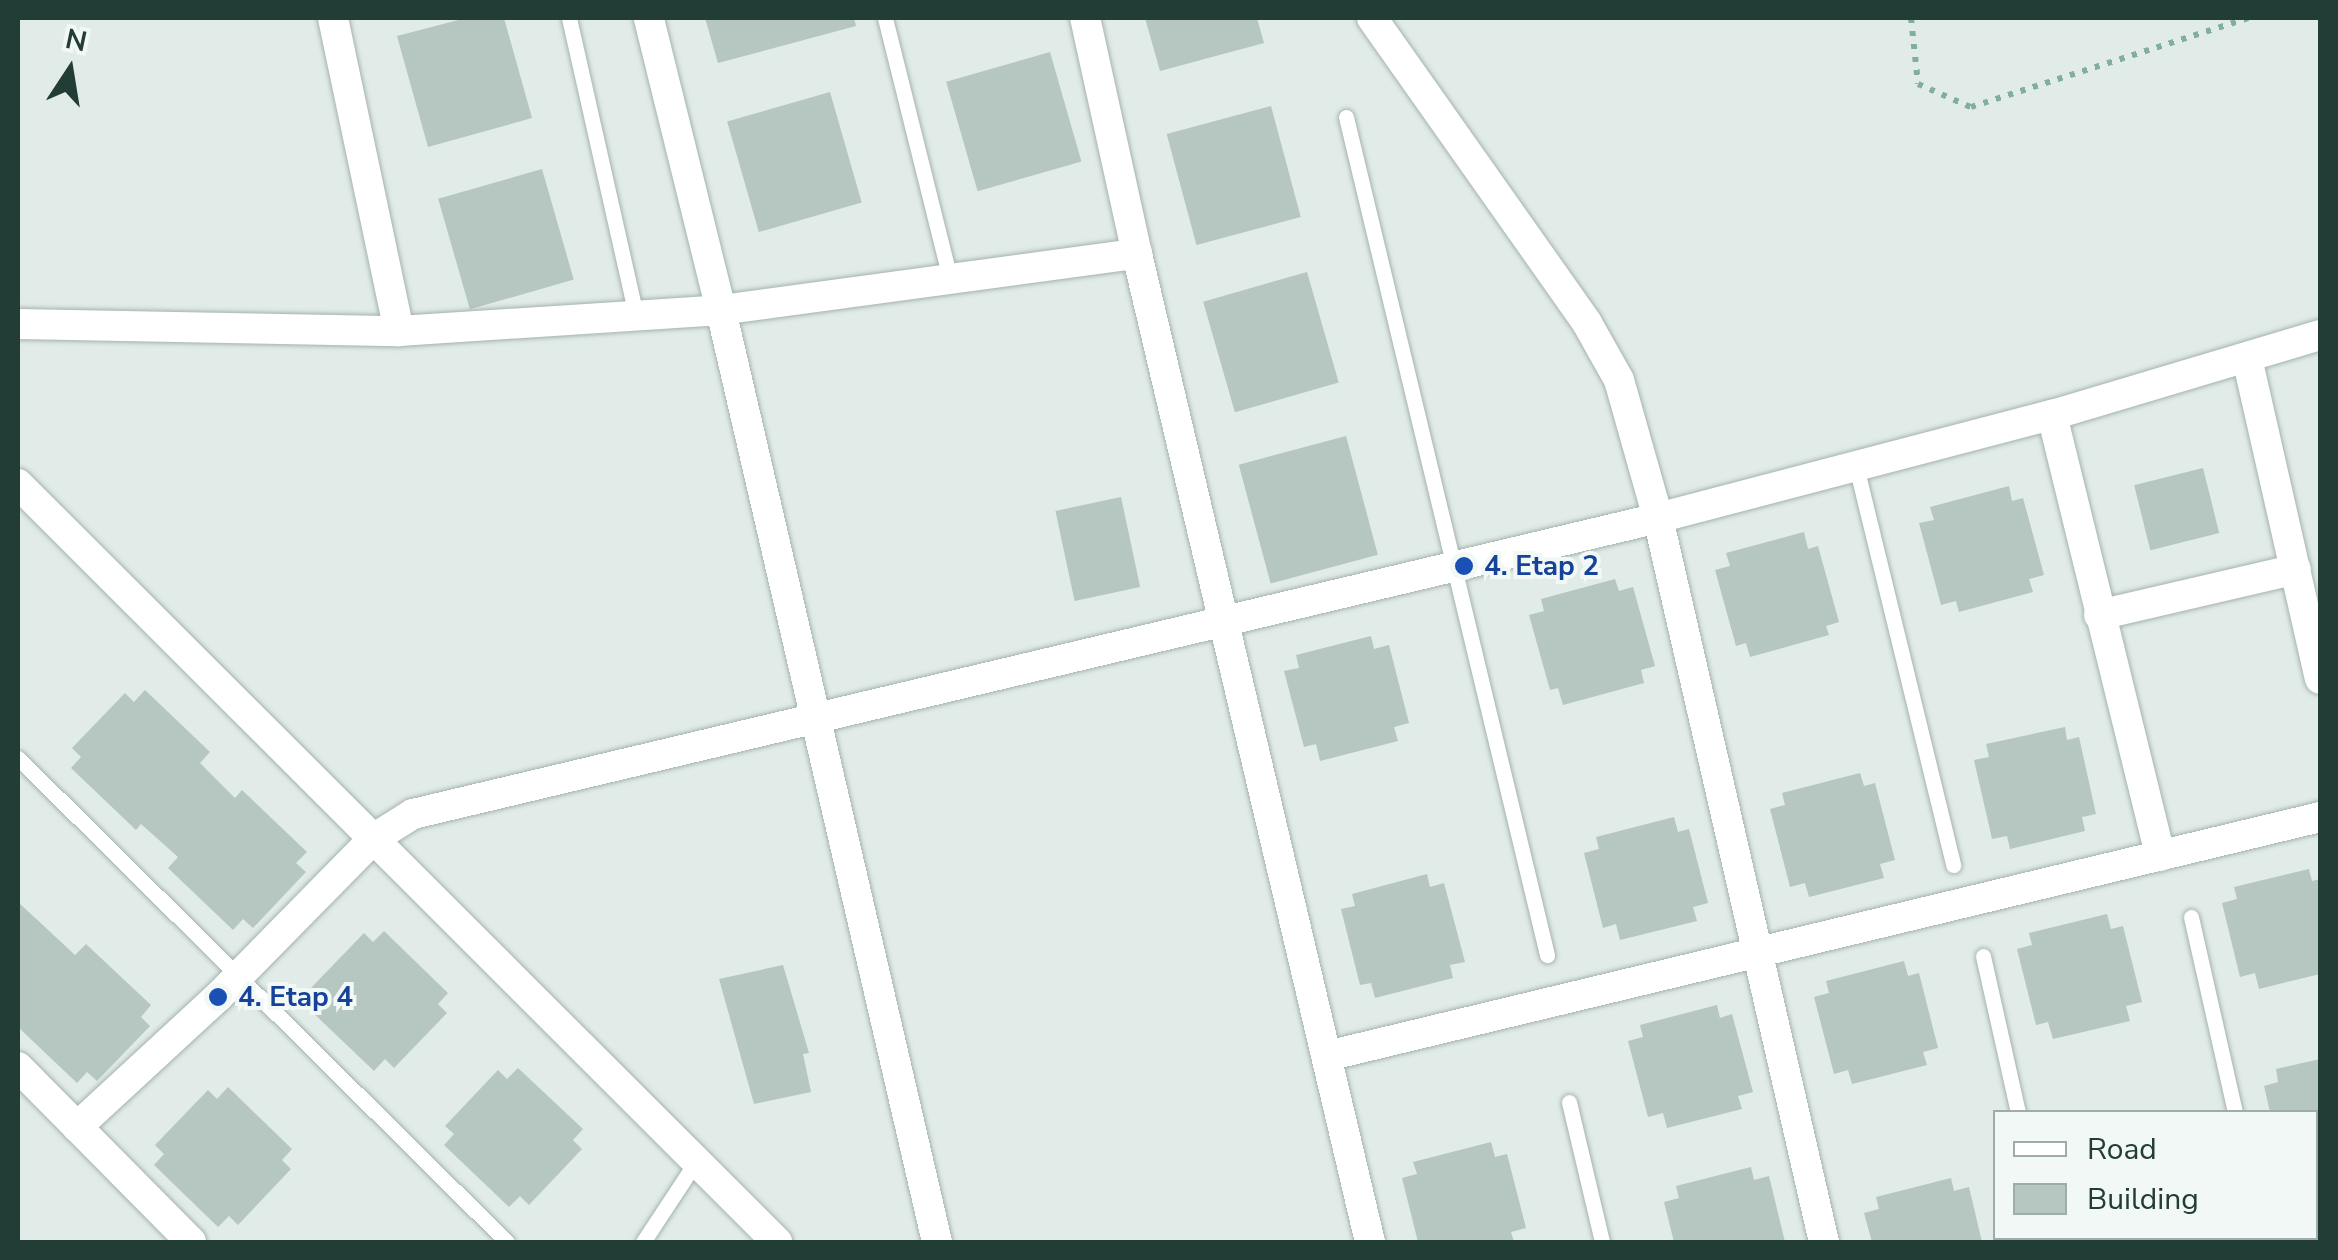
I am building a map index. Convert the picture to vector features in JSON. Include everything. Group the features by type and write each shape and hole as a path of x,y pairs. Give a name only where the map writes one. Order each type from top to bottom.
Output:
{"street":[{"path":"333,18 399,331"},
{"path":"649,18 722,310 937,1242"},
{"path":"1085,18 1370,1242"},
{"path":"1372,18 1587,323 1619,380 1658,518 1824,1242"},
{"path":"18,324 399,331 722,310 1138,254"},
{"path":"77,1126 235,979 373,839 437,805 816,721 1658,518 2052,415 2320,335"},
{"path":"2247,358 2320,679"},
{"path":"2052,415 2160,856"},
{"path":"18,484 777,1242"},
{"path":"2099,615 2296,568"},
{"path":"1327,1056 2320,817"},
{"path":"18,1067 191,1242"}],"lane":[{"path":"569,18 636,316"},
{"path":"885,18 950,279"},
{"path":"1346,117 1440,528 1458,567 1547,955"},
{"path":"1856,466 1953,865"},
{"path":"18,758 235,979 507,1242"},
{"path":"2190,918 2235,1110"},
{"path":"1983,956 2018,1110"},
{"path":"1569,1102 1602,1242"},
{"path":"643,1242 695,1163"}],"path":[{"path":"1911,18 1918,84 1971,106 2248,18"}],"building":[{"path":"466,18 504,18 532,118 428,147 397,36"},
{"path":"705,18 854,18 856,26 718,63"},
{"path":"1145,18 1257,18 1264,43 1160,71"},
{"path":"1050,52 1081,162 978,191 946,82"},
{"path":"830,92 862,203 759,232 727,121"},
{"path":"1271,106 1301,217 1196,245 1167,134"},
{"path":"542,169 574,280 470,309 438,199"},
{"path":"1307,272 1339,383 1235,412 1203,302"},
{"path":"1346,436 1378,555 1271,584 1239,465"},
{"path":"2203,468 2219,533 2150,550 2134,485"},
{"path":"2009,486 2012,501 2023,498 2044,575 2029,579 2033,592 1959,612 1956,601 1941,605 1919,523 1934,520 1930,507"},
{"path":"1121,497 1140,587 1075,601 1055,511"},
{"path":"1804,532 1808,549 1818,546 1839,622 1826,626 1829,635 1750,657 1746,643 1736,646 1715,570 1730,566 1726,553"},
{"path":"1615,579 1619,591 1633,587 1655,666 1641,670 1644,683 1563,705 1558,688 1550,690 1529,615 1544,611 1541,599"},
{"path":"1371,636 1374,649 1389,645 1409,723 1394,727 1398,741 1320,761 1316,744 1304,747 1284,671 1299,668 1296,655"},
{"path":"145,690 210,752 200,763 235,798 242,790 307,852 296,863 306,872 253,928 243,919 233,930 168,868 178,857 141,824 136,830 71,768 81,757 72,748 125,693 134,702"},
{"path":"2065,727 2067,740 2079,737 2096,814 2082,817 2085,831 2010,849 2007,836 1992,839 1974,760 1989,757 1986,744"},
{"path":"1860,773 1864,786 1875,783 1895,860 1880,864 1884,878 1809,897 1805,883 1790,887 1770,809 1785,805 1782,793"},
{"path":"1674,817 1678,832 1689,829 1708,903 1693,907 1697,921 1620,940 1616,924 1603,928 1584,853 1599,849 1596,837"},
{"path":"2309,869 2312,881 2320,879 2320,974 2259,989 2255,973 2240,977 2222,903 2237,899 2234,887"},
{"path":"1427,874 1430,887 1444,883 1465,962 1450,965 1453,978 1375,998 1371,983 1360,985 1341,909 1355,906 1352,894"},
{"path":"18,902 75,955 86,944 151,1005 141,1017 150,1026 97,1081 87,1072 77,1083 18,1027"},
{"path":"2107,914 2111,929 2123,926 2142,1002 2126,1006 2130,1021 2053,1039 2048,1022 2036,1025 2017,949 2032,945 2029,933"},
{"path":"384,931 448,993 438,1004 447,1013 394,1068 385,1059 374,1071 309,1009 320,998 310,989 364,933 373,942"},
{"path":"1904,961 1908,976 1919,973 1938,1048 1923,1052 1927,1065 1852,1084 1848,1070 1834,1074 1814,997 1829,993 1826,981"},
{"path":"783,965 809,1053 803,1054 811,1092 754,1104 719,979"},
{"path":"1717,1005 1720,1018 1732,1014 1753,1092 1738,1096 1742,1109 1667,1128 1663,1113 1648,1117 1628,1041 1643,1037 1640,1025"},
{"path":"2320,1059 2320,1112 2270,1110 2264,1086 2278,1082 2276,1069"},
{"path":"518,1068 583,1129 573,1140 582,1149 529,1205 520,1196 509,1207 444,1145 454,1134 445,1126 498,1070 507,1079"},
{"path":"228,1087 292,1149 282,1160 291,1169 238,1225 229,1216 218,1227 154,1165 164,1154 155,1145 208,1090 217,1099"},
{"path":"1491,1142 1495,1157 1507,1154 1526,1228 1511,1232 1514,1242 1418,1242 1402,1178 1417,1174 1413,1162"},
{"path":"1751,1167 1754,1180 1769,1176 1785,1242 1674,1242 1664,1202 1679,1198 1676,1186"},
{"path":"1951,1178 1954,1191 1969,1187 1982,1242 1872,1242 1864,1213 1879,1209 1876,1197"}],"place":[{"name":"4. Etap 2","path":"1464,566"},
{"name":"4. Etap 4","path":"218,997"}]}
